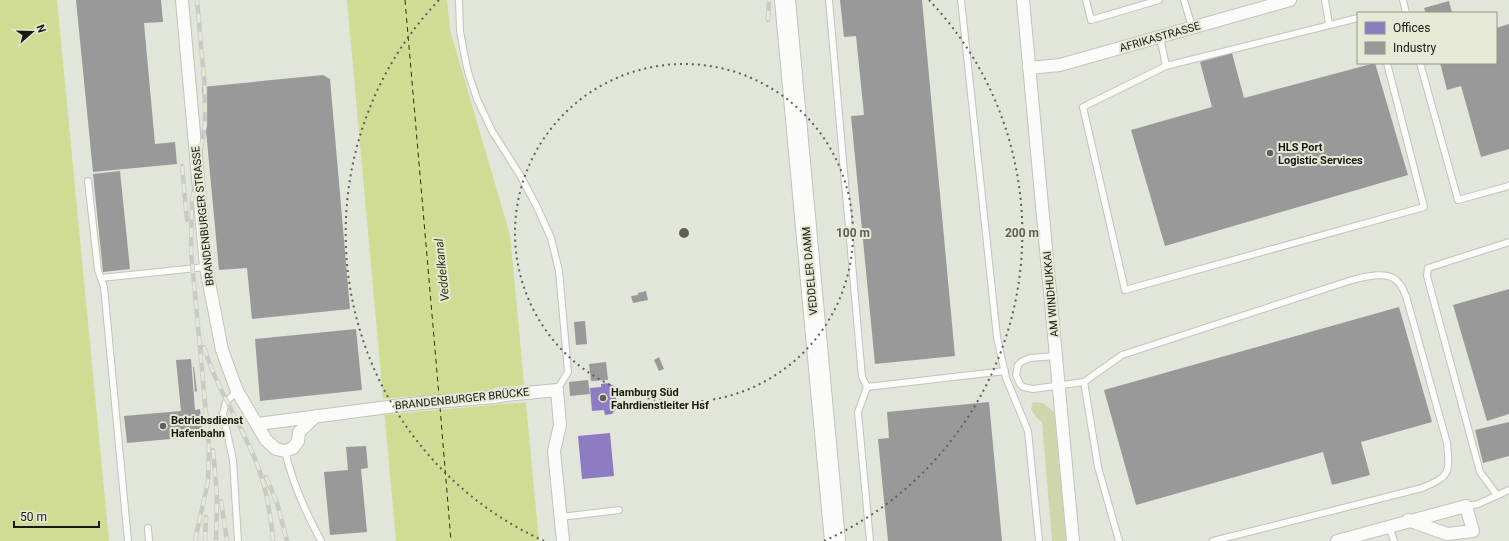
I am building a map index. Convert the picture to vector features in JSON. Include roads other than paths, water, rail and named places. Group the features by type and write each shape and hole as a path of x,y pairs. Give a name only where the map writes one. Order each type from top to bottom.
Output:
{"main road":[{"name":"VEDDELER DAMM","path":"785,0 835,541"}],"street":[{"name":"BRANDENBURGER STRASSE","path":"182,0 206,267 222,350 238,391 266,440 276,449 285,451"},
{"name":"AM WINDHUKKAI","path":"1023,0 1073,541"},
{"name":"AFRIKASTRASSE","path":"1029,68 1060,65 1290,0"},
{"name":"BRANDENBURGER BRÜCKE","path":"316,416 411,404 557,390"},
{"path":"557,390 560,425 554,451 563,541"},
{"path":"258,424 316,416"},
{"path":"298,432 316,416"},
{"path":"285,451 293,448 298,441 298,432 288,420"},
{"path":"1336,541 1353,539 1408,520 1466,506 1473,531 1446,534 1408,520"}],"lane":[{"path":"459,0 461,38 468,72 477,99 492,131 520,175 536,205 552,245 559,271 568,372 557,390"},
{"path":"829,0 862,377 866,387 858,412 870,541"},
{"path":"961,0 997,337 1006,374 1028,431 1039,541"},
{"path":"1086,0 1091,20 1159,0"},
{"path":"1184,0 1192,27"},
{"path":"1325,0 1329,24"},
{"path":"1403,0 1406,12"},
{"path":"1357,18 1166,66 1083,107 1126,290 1424,207 1387,64"},
{"path":"1160,37 1166,66"},
{"path":"1420,64 1458,200 1509,186"},
{"path":"88,182 98,270 104,287 128,541"},
{"path":"1497,495 1480,472 1427,276 1428,268 1509,242"},
{"path":"101,278 206,267"},
{"path":"1056,356 1025,359 1018,365 1016,375 1020,384 1028,388 1059,386 1084,382 1122,355 1352,280 1371,276 1390,276 1398,281 1406,296 1447,442 1447,473 1440,480 1422,488 1213,541"},
{"path":"866,387 1006,374 1016,375"},
{"path":"1084,382 1098,466 1119,541"},
{"path":"238,391 226,402 223,414 233,460 238,541"},
{"path":"285,451 287,463 309,519 321,541"},
{"path":"1466,506 1478,504 1509,490"},
{"path":"561,516 619,510"},
{"path":"1389,526 1394,541"},
{"path":"148,528 149,541"}],"water":[{"path":"0,0 57,0 109,541 0,541"},
{"name":"Veddelkanal","path":"347,0 447,0 450,30 510,235 539,541 396,541"}],"railway":[{"path":"195,541 208,481 209,446 191,251 192,201 205,125 205,89 197,0"},
{"path":"768,20 769,0"},
{"path":"182,166 187,220"},
{"path":"204,347 214,374 245,437 260,472 268,506 273,541"},
{"path":"213,450 217,496 216,541"},
{"path":"266,477 277,503 287,541"},
{"path":"221,501 227,541"},
{"path":"205,541 206,517"}],"place":[{"name":"HLS Port Logistic Services","path":"1270,153"},
{"name":"Hamburg Süd Fahrdienstleiter Hsf","path":"603,398"},
{"name":"Betriebsdienst Hafenbahn","path":"163,426"}]}
